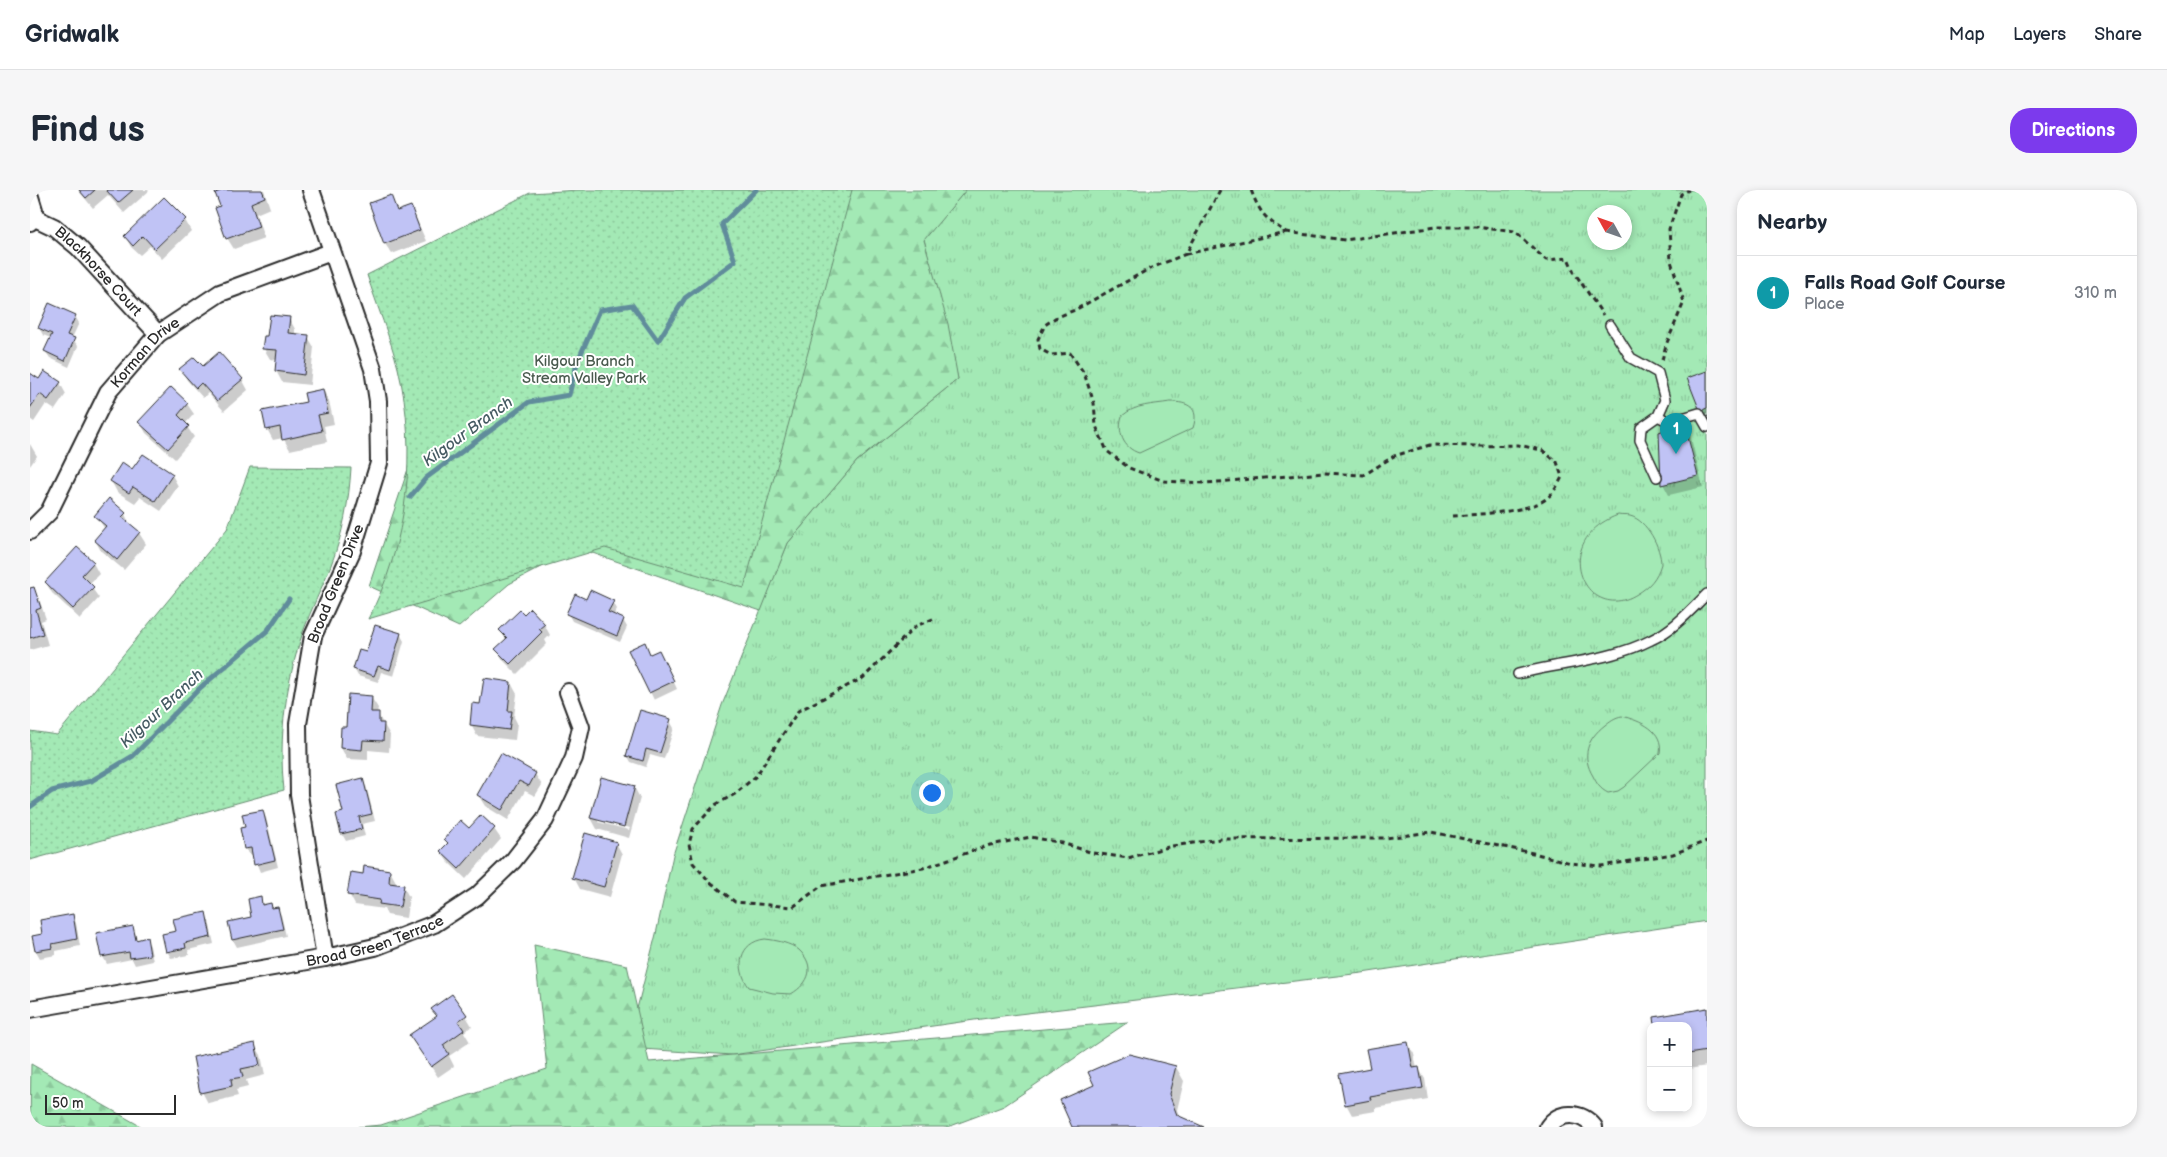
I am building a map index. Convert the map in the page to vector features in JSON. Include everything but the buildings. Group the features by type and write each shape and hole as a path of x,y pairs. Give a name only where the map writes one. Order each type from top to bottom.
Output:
{"street":[{"name":"Broad Green Drive","path":"311,190 373,369 378,401 379,463 352,551 313,636 298,724 299,795 325,958"},
{"name":"Blackhorse Court","path":"30,197 34,210 31,220 54,226 78,247 158,334"},
{"name":"Korman Drive","path":"30,531 49,512 108,392 158,334 220,293 331,252"},
{"name":"Broad Green Terrace","path":"30,1008 325,958 375,947 434,924 477,896 514,862 545,820 574,758 581,727 568,692"},
{"path":"1548,1127 1558,1118 1575,1114 1583,1117 1594,1127"}],"lane":[{"path":"1610,325 1631,358 1658,373 1666,400 1658,416 1641,428 1640,440 1657,477"},
{"path":"1658,416 1669,422 1699,413 1707,427"},
{"path":"1518,674 1620,653 1652,640 1678,623 1707,594"}],"path":[{"path":"1186,254 1220,190"},
{"path":"1251,190 1258,208 1270,223 1286,232"},
{"path":"1658,373 1666,345 1684,302 1671,261 1669,229 1681,194 1689,190"},
{"path":"1453,516 1491,512 1540,503 1554,492 1562,477 1557,462 1542,450 1518,445 1430,445 1394,456 1364,475 1324,473 1206,483 1164,481 1129,468 1108,451 1096,426 1094,402 1084,373 1070,353 1051,355 1040,349 1038,339 1045,325 1055,318 1075,310 1143,272 1186,254 1286,232 1345,240 1436,227 1476,227 1515,232 1546,260 1568,258 1574,272 1610,325"},
{"path":"933,619 916,626 863,678 798,711 756,776 735,794 715,805 693,829 689,844 693,862 710,881 735,902 793,907 821,886 923,868 990,845 1031,837 1062,843 1093,853 1128,858 1172,846 1220,839 1386,838 1431,832 1499,845 1571,863 1601,866 1642,861 1673,854 1707,841"}],"green space":[{"name":"Kilgour Branch Stream Valley Park","path":"579,190 852,190 744,588 605,548 368,619 382,590 400,529 406,496 408,464 404,400 398,368 367,275 530,193"},
{"name":"Kilgour Branch Stream Valley Park","path":"638,190 966,190 924,240 948,324 958,379 857,461 788,543 761,611 578,548 509,584 459,627 369,586 418,439"},
{"path":"966,190 1707,190 1707,921 1362,973 1002,1016 732,1055 627,1048 656,934 673,855 722,705 788,543 857,461 958,379 924,239"},
{"path":"1170,402 1182,403 1191,407 1195,415 1193,428 1139,453 1133,451 1125,443 1121,433 1122,416 1139,407"},
{"path":"250,467 351,468 349,493 339,541 331,565 309,615 292,670 283,730 282,770 284,790 30,860 30,731 57,735 227,529"},
{"path":"1618,515 1629,516 1642,523 1656,543 1661,564 1652,582 1637,594 1619,601 1603,599 1590,590 1582,576 1579,560 1584,543 1596,527"},
{"path":"1622,716 1649,728 1658,738 1660,753 1624,787 1618,791 1608,793 1599,786 1589,769 1587,762 1588,748 1599,730 1613,719"},
{"path":"765,939 792,945 799,950 808,962 809,974 803,985 791,994 773,993 749,987 745,980 741,964 745,950 756,941"},
{"path":"534,945 627,965 649,1062 1128,1022 1004,1106 948,1127 358,1127 381,1125 547,1069"},
{"path":"31,1064 142,1127 30,1127"}],"waterway":[{"name":"Kilgour Branch","path":"410,497 426,478 529,402 569,395 577,363 600,310 632,305 658,341 685,298 735,261 722,224 756,190"},
{"name":"Kilgour Branch","path":"30,807 52,791 91,781 133,756 201,687 268,630 289,599"}],"place":[{"name":"Falls Road Golf Course","path":"1676,454"}]}
